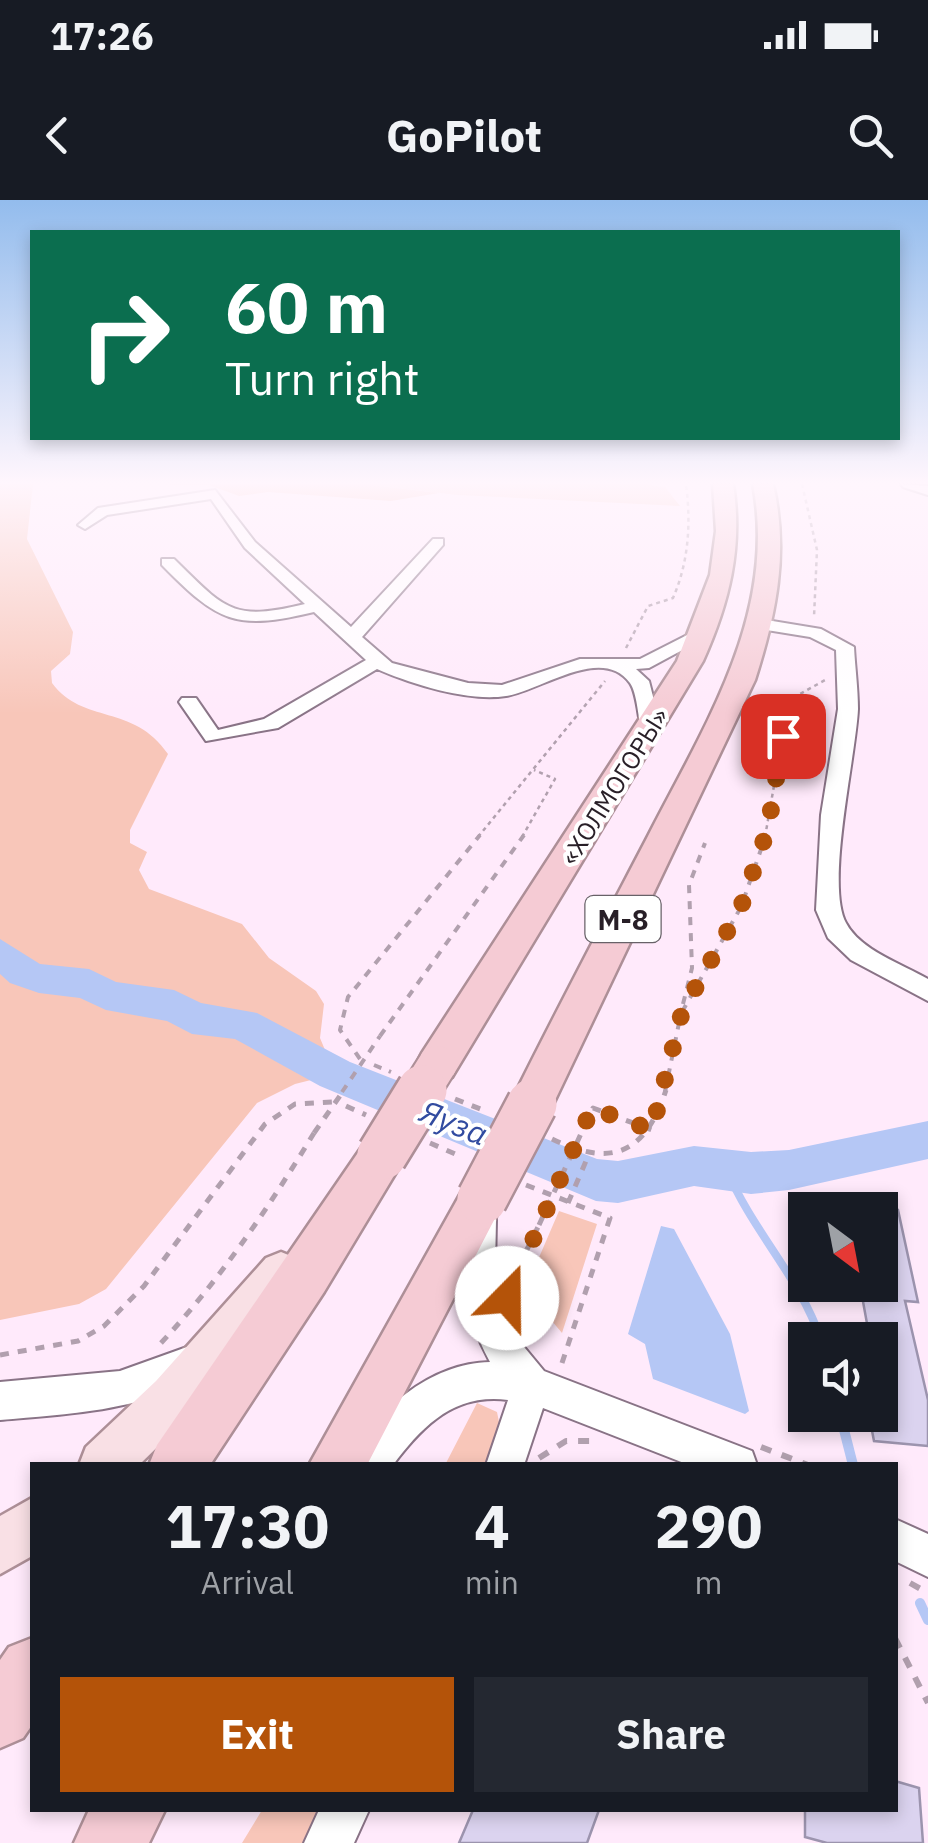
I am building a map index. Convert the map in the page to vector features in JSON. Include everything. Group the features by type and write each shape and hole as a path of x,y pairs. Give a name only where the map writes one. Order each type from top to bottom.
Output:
{"highway":[{"name":"«ХОЛМОГОРЫ»","path":"441,1080 652,728 703,634 724,561"},
{"name":"«ХОЛМОГОРЫ»","path":"522,1118 741,680 761,624 773,561"},
{"name":"М-8","path":"179,1462 307,1275 382,1154 441,1080"},
{"name":"М-8","path":"339,1462 522,1118"},
{"path":"0,1715 30,1673"},
{"path":"109,1843 129,1812"}],"main road":[{"path":"107,1462 225,1338 382,1154"},
{"path":"0,1548 30,1526"}],"street":[{"path":"266,561 376,662 448,685 493,692 534,683 580,664 618,667 658,660 703,634"},
{"path":"350,639 421,561"},
{"path":"168,562 218,612 236,619 256,622 314,607"},
{"path":"761,624 815,633 845,647 848,709 832,816 828,910 837,932 860,954 928,991"},
{"path":"189,702 213,738 271,724 376,662"},
{"path":"618,667 640,681 652,728"},
{"path":"482,1199 476,1274 484,1318 510,1364 731,1462"},
{"path":"0,1401 158,1381 225,1338"},
{"path":"372,1462 414,1412 455,1384 497,1377 541,1376"},
{"path":"505,1462 541,1376"},
{"path":"898,1541 928,1556"},
{"path":"328,1843 344,1812"}],"path":[{"path":"360,1059 340,1034 340,1012 348,997 618,667 648,606 672,598 680,585 685,561"},
{"path":"682,1012 741,907 768,828 789,700 836,674 845,647 846,638 814,623 817,561"},
{"path":"152,1348 168,1339 190,1312 274,1198 380,1036 534,820 555,779 534,770"},
{"path":"441,1080 590,1154 628,1148 652,1130 692,968 689,885 705,843"},
{"path":"374,1065 392,1072"},
{"path":"0,1355 78,1341 104,1326 144,1286 265,1124 295,1104 332,1102"},
{"path":"507,1298 592,1108 652,1130"},
{"path":"568,1203 590,1154"},
{"path":"541,1376 574,1377"},
{"path":"536,1462 546,1450 566,1441 605,1441"},
{"path":"898,1644 928,1703"}],"shaded area":[{"path":"0,561 38,561 73,632 70,654 51,671 52,683 78,705 139,727 168,754 130,830 130,843 147,852 139,870 149,889 242,924 269,958 316,991 324,1004 320,1038 335,1074 295,1084 257,1103 106,1289 79,1304 0,1320"},
{"path":"559,1211 597,1224 562,1333 541,1308 528,1283"},
{"path":"477,1403 497,1412 502,1437 492,1462 447,1462"},
{"path":"261,1812 322,1812 305,1843 242,1843"}],"water":[{"path":"661,1226 674,1229 730,1334 749,1411 745,1414 653,1379 645,1344 628,1334"}],"building":[{"path":"898,1210 918,1302 905,1301 928,1400 928,1446 874,1441 872,1432 898,1432 898,1322 867,1322 863,1302 898,1302"},
{"path":"898,1782 919,1788 923,1843 827,1843 805,1837 805,1812 898,1812"},
{"path":"472,1812 598,1812 587,1843 459,1843"}],"waterway":[{"name":"Яуза","path":"0,953 24,973 39,978 89,984 106,995 157,1006 174,1005 192,1018 243,1024 335,1074 596,1180 618,1182 694,1166 751,1173 789,1170 928,1140"},
{"path":"727,1170 814,1322"},
{"path":"845,1432 852,1462"},
{"path":"920,1603 928,1620"}],"route":[{"path":"507,1298 510,1282 592,1108 652,1130 682,1012 741,907 768,828 783,736"}]}
